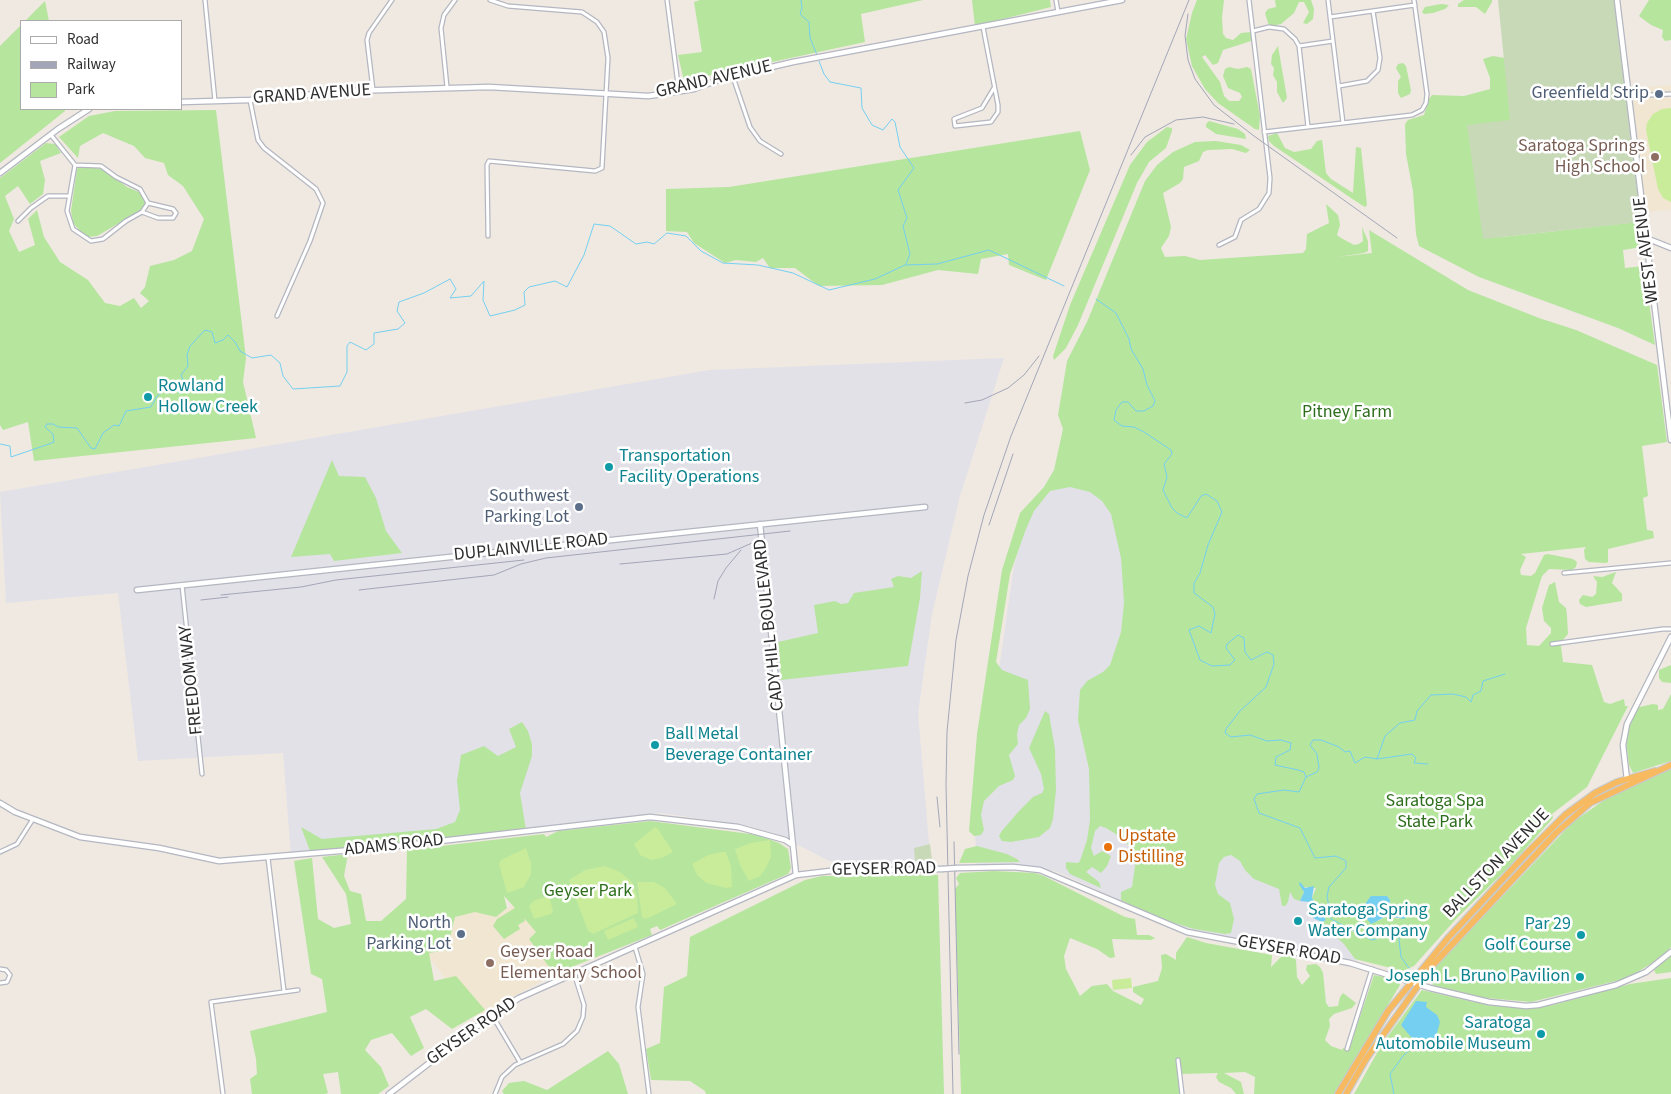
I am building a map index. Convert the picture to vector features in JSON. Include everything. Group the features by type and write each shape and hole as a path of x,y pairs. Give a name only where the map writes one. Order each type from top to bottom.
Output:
{"highway":[{"name":"BALLSTON AVENUE","path":"1338,1094 1388,1011 1412,981 1466,918 1565,815 1595,793 1671,765"},
{"name":"BALLSTON AVENUE","path":"1346,1094 1366,1059 1418,984 1452,942 1567,822 1590,803 1627,781"}],"street":[{"path":"205,0 215,101"},
{"path":"373,90 369,33 392,0"},
{"path":"447,87 441,28 444,15 454,0"},
{"path":"488,236 487,165 490,161 595,171 602,168 607,40 597,22 582,12 508,6 490,0"},
{"path":"667,0 678,92"},
{"path":"1056,0 1058,13"},
{"name":"GRAND AVENUE","path":"182,102 250,100 373,90 447,87 516,87 648,96 678,92 794,62 1122,0"},
{"path":"1219,245 1235,237 1240,220 1259,209 1269,193 1270,178 1264,144 1249,0"},
{"path":"1328,0 1343,123"},
{"path":"1264,132 1412,116 1422,110 1426,103 1427,94 1414,0"},
{"name":"WEST AVENUE","path":"1617,0 1671,440"},
{"path":"1330,17 1415,5"},
{"path":"1339,86 1366,81 1378,70 1380,58 1373,11"},
{"path":"983,27 994,88 998,112 994,120 966,126 956,126 954,119 982,108 994,88"},
{"path":"1253,30 1269,27 1284,29 1291,34 1299,46 1308,127"},
{"path":"1299,46 1333,41"},
{"path":"732,77 750,127 760,141 781,154"},
{"path":"1628,96 1671,94"},
{"path":"250,100 258,140 264,148 316,189 323,199 323,209 277,316"},
{"path":"0,173 50,134 87,110"},
{"path":"50,134 75,165 101,166 121,180 140,189 148,203 173,209 176,213 173,218 158,218 142,212"},
{"path":"75,165 68,196 67,211 73,228 91,241 103,239 126,221 142,212 148,203"},
{"path":"18,221 31,208 48,196 68,196"},
{"path":"1646,238 1671,248"},
{"name":"DUPLAINVILLE ROAD","path":"137,590 925,507"},
{"name":"CADY HILL BOULEVARD","path":"760,524 796,875"},
{"path":"1564,573 1671,563"},
{"name":"FREEDOM WAY","path":"182,585 202,774"},
{"path":"1552,644 1663,629 1671,630"},
{"path":"1627,781 1623,745 1627,724 1671,637"},
{"name":"ADAMS ROAD","path":"0,804 80,837 152,847 214,861 268,858 482,837 650,817 738,827 757,831 793,844"},
{"path":"0,852 17,844 33,819"},
{"path":"268,858 284,991"},
{"name":"GEYSER ROAD","path":"389,1094 492,1015 530,992 796,875 841,870 1013,867 1040,870 1187,932 1372,968 1463,998 1526,1006 1538,1005 1634,978 1646,972 1671,952"},
{"path":"635,947 643,974 638,1007 649,1094"},
{"path":"1347,1048 1372,968"},
{"path":"0,969 6,970 10,975 7,982 0,983"},
{"path":"495,1094 502,1077 520,1062 562,1044 580,1027 584,1005 574,973"},
{"path":"223,1094 211,1002 298,990"},
{"path":"492,1015 520,1062"},
{"path":"1178,1060 1182,1094"}],"shaded area":[{"name":"Saratoga Springs High School","path":"1671,85 1671,210 1646,212 1631,88"},
{"path":"1004,358 960,496 932,614 918,713 931,867 829,861 779,835 750,826 661,813 291,856 283,753 138,761 118,593 6,603 0,492 709,370"},
{"path":"1056,478 1115,484 1279,869 1354,950 1357,961 1180,928 1058,872 1031,866 977,865 975,835 1014,566 1028,517"},
{"name":"Geyser Road Elementary School","path":"513,905 536,932 529,939 554,974 496,1006 477,1019 425,952 451,920 476,907 496,916"}],"green space":[{"path":"700,0 923,0 861,14 865,42 684,81 678,55 702,52 694,2"},
{"path":"972,0 1050,0 1051,7 975,26"},
{"path":"1197,0 1224,0 1222,17 1223,34 1226,38 1233,40 1241,33 1251,32 1251,41 1223,50 1218,63 1213,65 1205,55 1202,57 1220,82 1224,96 1229,101 1239,101 1242,97 1240,93 1228,88 1223,76 1225,69 1229,67 1238,69 1247,67 1251,69 1260,116 1259,130 1218,103 1205,89 1192,66 1186,39"},
{"path":"1275,0 1311,0 1314,9 1313,19 1307,24 1303,23 1309,12 1304,2 1299,2 1294,13 1281,24 1271,26 1265,13 1268,9 1276,7"},
{"path":"1464,0 1492,0 1492,2 1485,14 1476,7 1458,7 1458,4"},
{"path":"1498,0 1614,0 1641,222 1483,239 1467,125 1510,120"},
{"path":"1649,0 1671,0 1671,40 1665,41 1662,37 1663,30 1651,25 1639,16"},
{"path":"45,1 49,20 26,20"},
{"path":"1441,4 1449,5 1445,9 1433,13 1424,14 1422,12 1425,7"},
{"path":"20,26 20,110 65,111 0,163 0,46"},
{"path":"1278,46 1287,98 1283,103 1277,92 1277,82 1273,75 1274,68 1271,64 1272,55"},
{"path":"1493,56 1505,58 1512,98 1502,237 1638,222 1642,247 1623,250 1625,268 1644,266 1655,345 1618,328 1479,277 1419,246 1416,234 1413,191 1406,154 1405,124 1408,120 1424,115 1432,95 1464,96 1490,89 1490,78 1483,59"},
{"path":"1403,63 1406,66 1411,90 1410,94 1401,98 1398,93 1398,81 1401,77 1396,68 1398,64"},
{"path":"1671,108 1671,202 1663,198 1658,189 1646,130 1647,123 1653,114 1662,109"},
{"path":"216,110 246,358 243,382 256,438 34,461 28,422 3,430 0,425 0,178 46,143 55,144 61,153 40,161 45,180 43,194 30,204 18,186 5,196 14,219 9,231 19,252 35,245 28,219 37,210 44,237 60,262 88,280 105,303 120,306 134,298 141,308 149,301 140,293 145,287 150,266 174,260 192,251 204,219 183,186 168,175 164,163 145,158 134,146 103,133 80,146 78,158 59,137 89,116 115,111"},
{"path":"1209,121 1238,129 1245,134 1246,139 1216,134 1206,127"},
{"path":"1167,127 1172,128 1172,131 1166,148 1149,162 1137,183 1078,325 1066,348 1054,360 1053,356 1070,305 1130,165 1147,142"},
{"path":"1080,131 1090,170 1046,280 1009,265 1008,254 981,259 978,274 938,270 882,285 819,286 795,268 770,268 763,258 756,262 736,260 725,263 694,243 687,232 666,231 666,189 729,187"},
{"path":"1277,133 1285,148 1294,152 1311,149 1317,141 1322,140 1326,173 1331,179 1353,193 1356,147 1361,148 1367,205 1365,207 1360,204 1274,146 1269,141 1268,136"},
{"path":"1216,141 1241,145 1250,150 1246,153 1232,149 1203,152 1199,161 1184,167 1183,179 1180,183 1163,193 1171,227 1169,236 1161,248 1165,257 1185,256 1200,260 1303,253 1306,249 1307,234 1329,223 1326,204 1338,215 1340,225 1337,235 1354,245 1359,244 1363,241 1362,227 1368,241 1368,251 1337,257 1372,253 1369,230 1468,290 1539,318 1576,330 1657,365 1667,442 1642,446 1648,496 1643,498 1647,530 1653,531 1654,538 1608,549 1608,562 1606,563 1589,562 1585,559 1584,550 1586,547 1521,554 1526,557 1520,570 1521,575 1531,576 1535,573 1544,555 1548,554 1573,559 1577,562 1576,567 1572,570 1549,569 1542,576 1526,628 1527,645 1539,646 1551,633 1551,628 1544,621 1542,608 1549,585 1555,582 1559,602 1566,608 1567,616 1568,634 1562,641 1561,647 1563,662 1592,665 1604,702 1610,704 1624,699 1625,706 1628,706 1587,787 1552,814 1553,818 1506,870 1456,919 1414,966 1403,971 1355,959 1344,944 1321,923 1326,920 1312,898 1316,888 1302,887 1304,892 1300,901 1294,899 1290,892 1288,902 1285,906 1282,906 1279,889 1254,879 1245,870 1240,861 1231,855 1224,857 1219,863 1215,885 1218,894 1230,903 1234,919 1231,933 1225,934 1194,929 1152,916 1121,900 1121,892 1132,887 1136,859 1133,849 1119,836 1106,828 1100,826 1095,831 1091,848 1094,856 1102,851 1111,856 1107,866 1101,873 1092,867 1086,872 1099,882 1101,888 1070,874 1066,868 1066,862 1078,863 1080,861 1087,840 1090,820 1089,769 1078,720 1080,690 1087,681 1103,672 1110,665 1121,632 1124,603 1121,558 1111,514 1102,501 1090,492 1070,487 1050,491 1034,511 1026,529 1010,574 996,662 1002,670 1028,680 1030,709 1026,718 1019,725 1017,734 1018,744 1009,755 1015,776 1013,780 999,786 984,801 981,815 984,830 981,835 974,836 969,831 977,734 1002,570 1020,513 1044,487 1054,470 1063,429 1058,415 1067,361 1087,322 1145,181 1157,165 1173,152 1195,142","holes":["1373,896 1387,896 1390,900 1389,907 1394,912 1399,912 1402,909 1399,919 1387,916 1378,921"]},
{"path":"80,166 103,169 127,187 139,192 145,198 145,205 140,211 97,236 88,237 73,223 71,211 77,169"},
{"path":"332,460 339,476 365,477 376,498 386,531 402,553 334,561 330,554 291,557"},
{"path":"922,571 920,598 908,666 781,680 778,642 818,633 814,605 835,601 841,604 848,603 854,593 894,587 891,579 898,576 911,578"},
{"path":"1616,572 1612,583 1622,594 1622,601 1586,607 1580,604 1579,600 1583,595 1592,597 1596,594 1597,582 1593,576 1602,577"},
{"path":"1671,665 1671,683 1662,682 1659,678 1659,670"},
{"path":"1671,694 1671,761 1633,773 1629,765 1626,741 1628,724 1635,708 1653,704 1658,705 1658,710 1663,709"},
{"path":"1045,711 1049,714 1055,749 1056,790 1053,819 1050,828 1039,837 1011,842 1002,841 999,836 1001,832 1033,797 1042,793 1044,789 1041,774 1029,748"},
{"path":"522,722 528,731 532,744 532,756 520,793 526,830 310,851 301,827 322,839 436,829 455,822 460,810 457,781 461,755 484,746 498,756 516,747 509,729"},
{"path":"1671,769 1671,947 1660,958 1628,978 1531,1002 1475,997 1433,985 1430,980 1430,974 1439,963 1573,822 1610,796"},
{"name":"Geyser Park","path":"650,821 758,835 779,843 788,849 791,868 788,874 660,930 657,926 650,929 652,935 554,974 529,939 536,932 524,918 525,921 518,925 520,929 504,939 493,926 497,919 515,908 504,896 507,908 496,917 475,912 455,917 447,950 429,953 434,981 456,976 485,1010 452,1029 426,1009 410,1017 424,1048 411,1056 392,1033 371,1040 365,1050 381,1067 389,1086 378,1094 341,1094 338,1072 323,1074 328,1093 325,1094 252,1094 250,1079 257,1074 250,1031 327,1012 322,979 311,974 294,861 312,858 318,919 334,928 351,924 346,894 322,857 348,854 344,876 350,891 361,894 366,921 381,921 406,899 407,850 544,834 546,837 558,831"},
{"path":"655,827 673,852 662,858 651,860 640,855 634,844"},
{"path":"770,840 771,857 766,868 760,876 749,881 740,865 735,849 751,843"},
{"path":"930,844 932,860 915,861 914,848"},
{"path":"977,846 1007,854 1020,862 959,863 965,849"},
{"path":"526,848 531,864 531,874 524,887 507,893 499,864 501,860"},
{"path":"726,852 731,867 732,887 726,888 706,883 697,875 692,864 708,855"},
{"name":"Geyser Park","path":"605,866 620,872 632,882 637,897 638,913 593,934 588,931 569,880 585,870"},
{"path":"994,871 1035,873 1044,876 1125,917 1135,919 1137,935 1149,935 1155,938 1151,940 1112,939 1115,957 1110,958 1097,949 1070,938 1064,956 1066,969 1080,996 1092,986 1107,984 1113,991 1141,1005 1144,999 1133,992 1133,987 1158,981 1162,968 1161,955 1166,954 1176,960 1176,953 1187,937 1206,943 1272,955 1271,967 1281,957 1291,955 1296,960 1297,977 1302,985 1310,976 1306,970 1307,965 1316,964 1320,967 1323,973 1326,1003 1329,1007 1338,1006 1343,993 1356,1003 1352,1008 1334,1014 1329,1019 1330,1026 1325,1040 1331,1046 1342,1050 1343,1048 1349,1049 1374,975 1394,979 1400,985 1334,1094 1254,1094 1255,1077 1245,1072 1224,1073 1241,1082 1244,1094 1236,1094 1231,1088 1219,1082 1216,1077 1218,1073 1179,1074 1180,1094 961,1094 955,889 959,884 956,878 960,873"},
{"path":"938,875 944,1094 706,1094 705,1091 690,1081 651,1080 646,1049 660,1043 664,987 687,976 690,937 805,880 822,876"},
{"path":"637,882 654,882 665,888 677,904 646,919 642,917"},
{"path":"549,896 553,911 551,914 534,919 529,906 535,900"},
{"path":"634,918 638,927 608,940 604,931"},
{"path":"1671,954 1671,972 1656,974 1654,970"},
{"path":"1131,978 1132,988 1113,990 1112,980"},
{"path":"1671,978 1671,1094 1354,1094 1382,1044 1422,990 1474,1002 1528,1008 1553,1005 1630,984"},
{"path":"608,1051 619,1064 628,1094 504,1094 502,1091 509,1083 524,1081 547,1090"}],"water":[{"path":"1300,882 1305,888 1314,886 1312,898 1326,920 1322,922 1313,918 1309,902 1300,901 1304,892 1299,884"},
{"path":"1371,896 1387,896 1390,900 1389,907 1394,912 1399,912 1407,907 1411,908 1412,913 1404,919 1387,916 1371,924 1364,915 1362,908"},
{"path":"1416,1001 1427,1002 1426,1007 1437,1015 1440,1022 1435,1040 1426,1043 1427,1048 1421,1049 1401,1025"}],"waterway":[{"path":"801,0 802,8 800,14 809,22 810,38 817,55"},
{"path":"819,61 824,74 830,82 861,88 862,108 872,125 883,130 892,119 895,122 900,147 914,168 898,190 907,218 903,226 910,254 906,264"},
{"name":"Rowland Hollow Creek","path":"0,444 10,446 11,457 49,444 54,442 53,434 45,427 47,424 53,424 58,427 77,428 91,448 95,449 103,433 114,425 119,426 126,411 151,407 157,396 166,389 173,389 180,393 187,389 181,375 188,366 187,355 190,346 205,330 212,332 215,343 223,340 228,335 240,351 252,358 271,355 280,363 283,376 293,389 340,386 347,372 347,346 350,342 366,350 374,344 374,333 398,329 405,323 397,311 399,302 424,293 450,279 456,289 450,298 471,296 484,281 483,300 490,316 515,310 525,305 524,292 529,287 555,281 567,287 584,255 594,224 610,226 636,244 647,242 654,244 667,233 686,236 701,251 723,263 758,265 793,273 829,290 875,279 905,265 937,264 989,250 1064,286"},
{"path":"1096,299 1116,313 1129,339 1131,349 1143,369 1147,385 1155,401 1153,406 1144,411 1136,411 1128,402 1122,402 1116,410 1114,420 1122,426 1134,427 1144,432 1171,450 1172,454 1164,464 1167,477 1163,490 1172,508 1177,513 1187,518 1201,496 1206,494 1217,501 1222,512 1208,545 1200,573 1194,583 1194,593 1213,607 1215,614 1211,633 1199,626 1189,630 1200,660 1212,666 1230,665 1235,660 1226,648 1227,644 1238,635 1244,638 1245,652 1251,660 1267,652 1273,655 1274,664 1266,687 1239,712 1225,733 1231,737 1250,735 1267,741 1281,740 1291,743 1290,750 1276,757 1275,765 1304,772 1306,777 1299,792 1284,790 1257,794 1254,799 1259,813 1300,828 1315,858 1336,856 1346,861 1346,868 1329,887 1327,896 1331,919 1372,940 1376,939 1384,928 1394,926 1398,931 1401,957 1409,968"},
{"path":"1306,777 1317,772 1319,768 1317,754 1310,745 1313,740 1321,740 1339,747 1345,752 1350,751 1355,763 1365,757 1377,759 1385,736 1400,723 1415,720 1417,711 1431,695 1453,694 1466,697 1471,702 1473,695 1481,691 1483,681 1505,674"},
{"path":"1377,759 1412,754 1416,758 1414,763 1428,764"},
{"path":"1394,1094 1390,1074 1403,1056 1415,1045"}],"railway":[{"path":"953,1094 946,785 947,732 956,640 968,576 984,515 1011,436 1189,0"},
{"path":"1188,14 1185,36 1188,60 1195,79 1214,105 1254,136 1397,238"},
{"path":"1131,155 1145,137 1176,120 1203,117 1234,124"},
{"path":"965,403 982,400 1008,388 1024,375 1039,356"},
{"path":"989,525 1013,454"},
{"path":"359,590 494,575 521,564 546,558 790,531"},
{"path":"620,564 727,554 752,543"},
{"path":"714,599 718,581 741,550"},
{"path":"221,595 301,587 336,580 524,560"},
{"path":"201,600 228,597"},
{"path":"937,797 940,827"},
{"path":"954,842 959,1054"}],"place":[{"name":"Greenfield Strip","path":"1659,94"},
{"name":"Saratoga Springs High School","path":"1655,157"},
{"name":"Rowland Hollow Creek","path":"148,397"},
{"name":"Transportation Facility Operations","path":"609,467"},
{"name":"Southwest Parking Lot","path":"579,507"},
{"name":"Ball Metal Beverage Container","path":"655,745"},
{"name":"Upstate Distilling","path":"1108,847"},
{"name":"Saratoga Spring Water Company","path":"1298,921"},
{"name":"North Parking Lot","path":"461,934"},
{"name":"Par 29 Golf Course","path":"1581,935"},
{"name":"Geyser Road Elementary School","path":"490,963"},
{"name":"Joseph L. Bruno Pavilion","path":"1580,977"},
{"name":"Saratoga Automobile Museum","path":"1541,1034"}],"park label":[{"name":"Pitney Farm","path":"1347,413"},
{"name":"Saratoga Spa State Park","path":"1435,812"}]}
